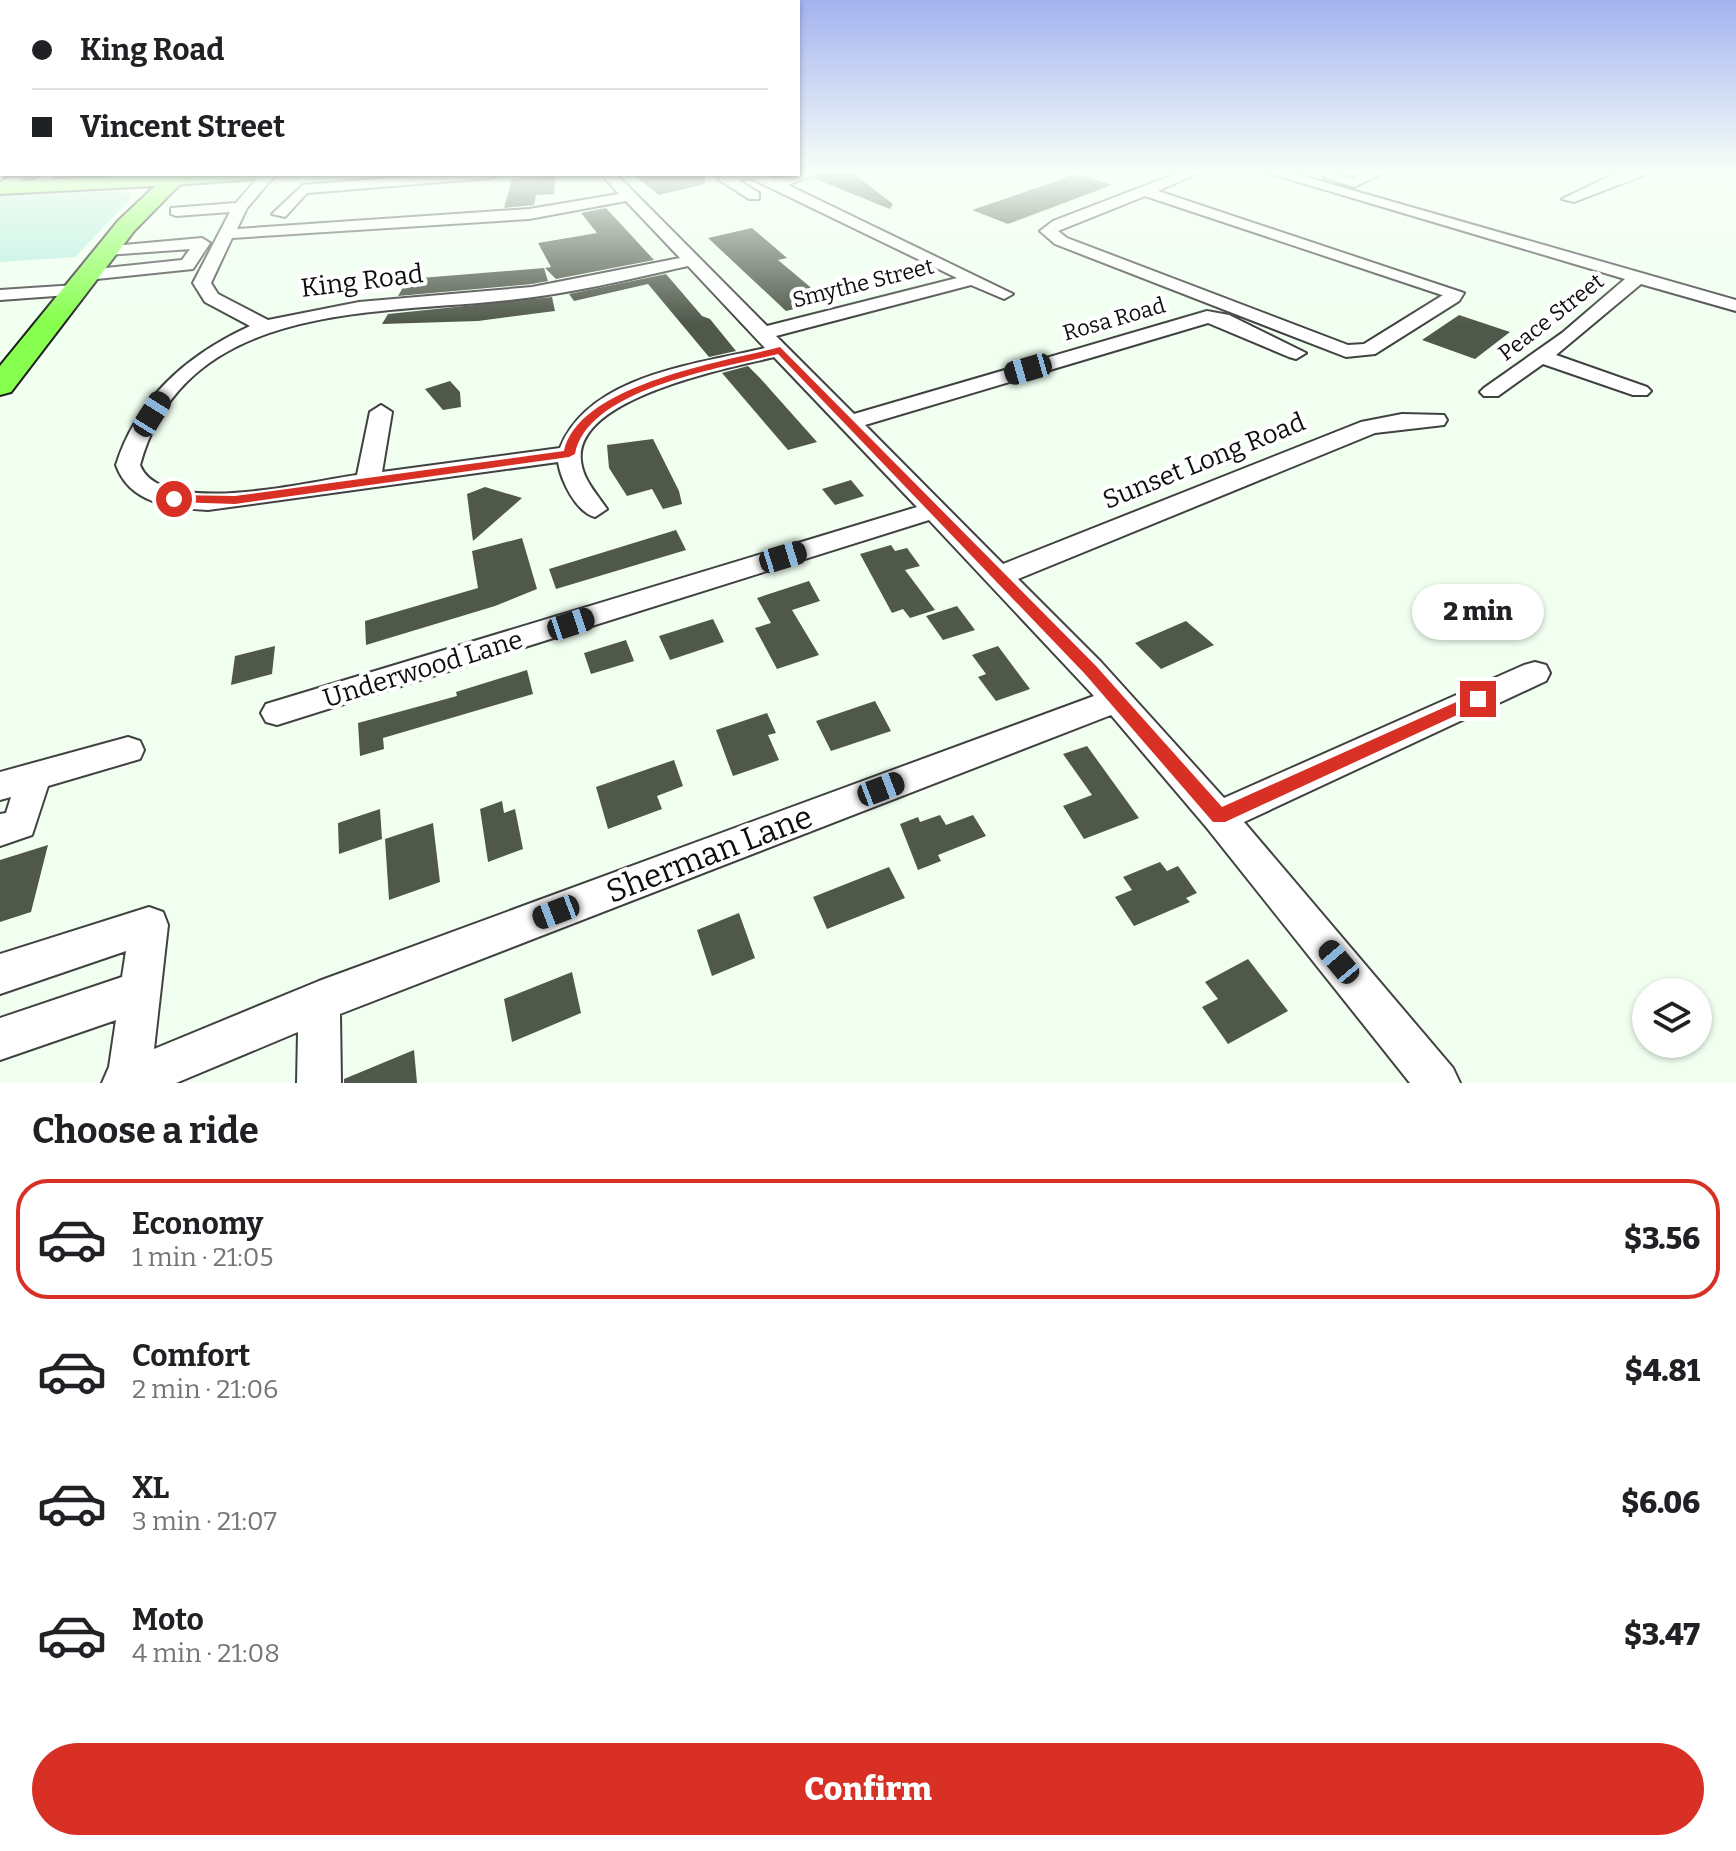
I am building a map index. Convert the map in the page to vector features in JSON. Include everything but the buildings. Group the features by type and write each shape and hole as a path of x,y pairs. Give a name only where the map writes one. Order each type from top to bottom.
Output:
{"highway":[{"path":"6,372 134,222"}],"street":[{"path":"244,222 228,234 203,277 203,289 215,300 267,327"},
{"path":"228,234 354,222"},
{"path":"656,222 1117,700 1219,817 1438,1083"},
{"name":"Smythe Street","path":"853,222 1004,294"},
{"path":"1071,222 1048,231 1061,241 1346,351 1368,350 1455,293 1237,222"},
{"path":"1445,222 1736,306"},
{"path":"0,295 187,265 202,243 107,250"},
{"name":"King Road","path":"569,454 208,502 150,493 136,484 130,474 131,454 174,383 211,353 267,327 343,307 547,290 694,260"},
{"name":"Peace Street","path":"1491,392 1541,357 1638,277"},
{"name":"Smythe Street","path":"569,454 571,442 587,422 612,401 772,342 973,279"},
{"name":"Rosa Road","path":"850,422 1207,317 1222,319 1296,353"},
{"path":"1541,357 1640,391"},
{"path":"368,481 381,412"},
{"name":"Sunset Long Road","path":"999,576 1369,427 1402,421 1436,420"},
{"path":"569,454 579,487 595,509"},
{"name":"Underwood Lane","path":"277,713 935,510"},
{"path":"1219,817 1535,673"},
{"name":"Sherman Lane","path":"126,1082 319,1002 1117,700"},
{"path":"0,786 128,750"},
{"path":"0,830 20,824 34,777"},
{"path":"0,974 149,925 126,1082"},
{"path":"0,1039 141,991"},
{"path":"319,1002 319,1083"}],"shaded area":[{"path":"0,222 109,222 75,257 0,262"}],"route":[{"path":"174,499 208,502 235,500 569,454 571,442 587,422 612,401 671,379 780,350 1090,670 1219,817 1478,699"}]}
